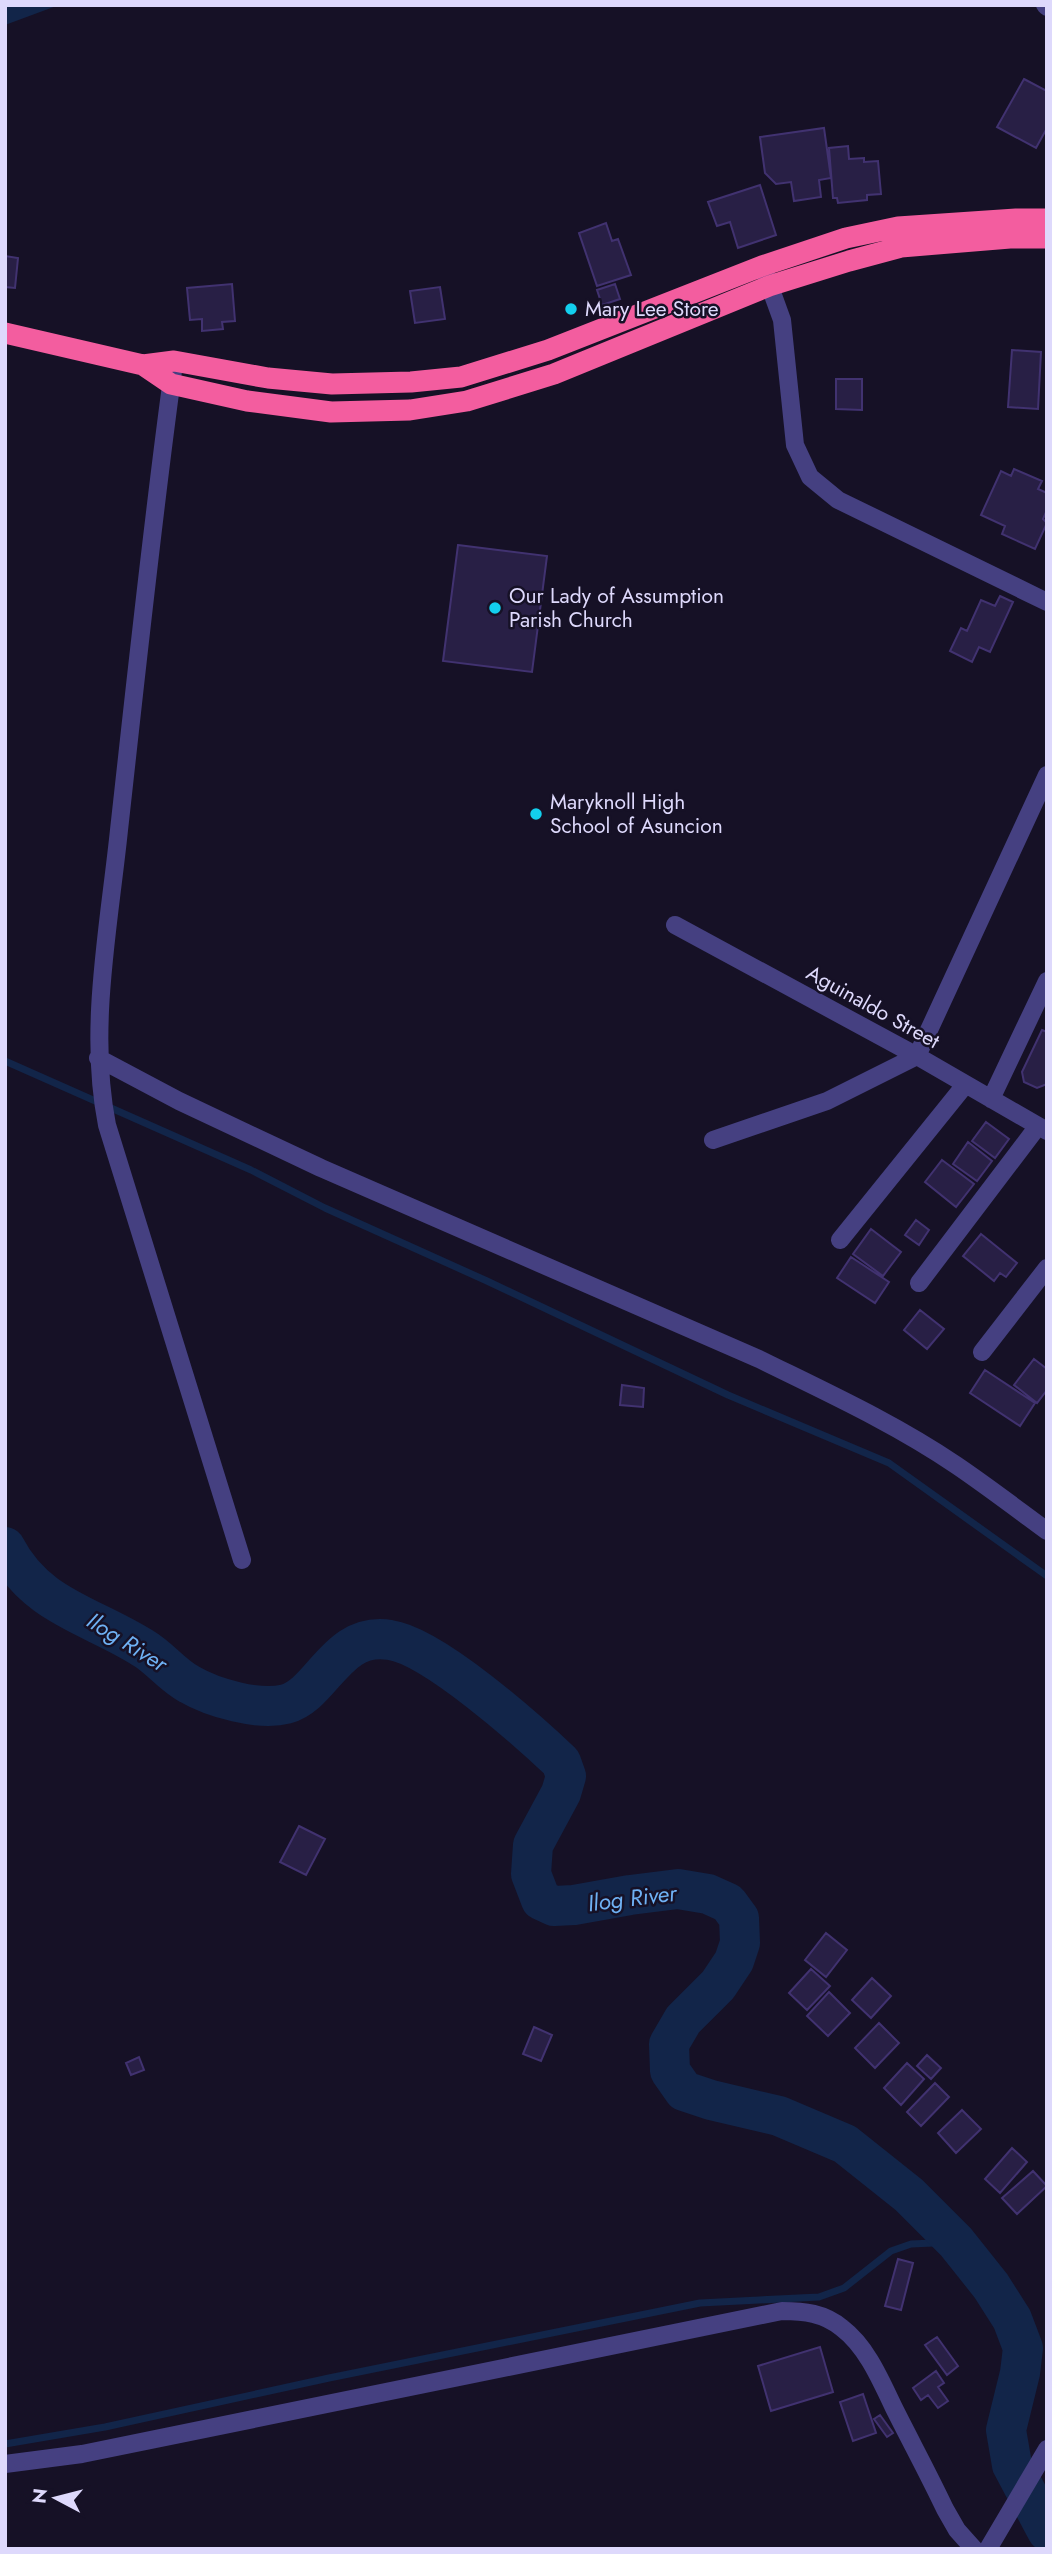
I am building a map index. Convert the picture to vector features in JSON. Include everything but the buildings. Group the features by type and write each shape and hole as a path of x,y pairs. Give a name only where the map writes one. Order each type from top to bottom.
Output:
{"highway":[{"path":"5,333 143,365 174,361 268,378 332,384 411,382 461,377 766,276 899,237 1016,219 1047,219"},
{"path":"899,237 1047,239"},
{"path":"143,365 171,384 220,396 299,409 410,411 467,401 554,374 766,276"}],"street":[{"path":"766,276 782,320 795,445 810,477 838,500 1047,602"},
{"path":"174,361 149,548 103,984 98,1058 107,1125 242,1560"},
{"path":"713,1140 827,1101 917,1056 1047,775"},
{"name":"Aguinaldo Street","path":"675,925 917,1056 1043,1129"},
{"path":"991,1099 1047,981"},
{"path":"98,1058 179,1101 284,1151 759,1359 832,1394 955,1465 1047,1531"},
{"path":"840,1240 965,1085"},
{"path":"919,1283 1043,1129"},
{"path":"982,1352 1047,1268"},
{"path":"5,2464 82,2454 782,2311 804,2311 822,2316 843,2328 860,2346 877,2372 945,2509 957,2530 974,2549"},
{"path":"992,2542 1045,2452"}],"water":[{"path":"5,5 59,5 5,25"}],"waterway":[{"path":"5,1061 251,1170 325,1208 728,1395 889,1463 1047,1576"},
{"name":"Ilog River","path":"5,1547 32,1583 49,1597 143,1648 189,1684 236,1702 263,1706 286,1704 310,1689 343,1654 356,1645 372,1640 390,1640 408,1646 430,1657 479,1691 561,1762 566,1776 561,1793 533,1845 531,1874 541,1900 554,1906 574,1905 678,1889 708,1894 728,1903 739,1918 740,1943 734,1961 718,1985 683,2020 669,2044 670,2071 684,2091 779,2116 845,2144 909,2195 956,2242 991,2286 1012,2319 1023,2348 1020,2373 1006,2430 1012,2465 1047,2531"},
{"path":"5,2444 105,2427 329,2378 700,2303 819,2297 844,2288 891,2251 911,2244 956,2242"}],"place":[{"name":"Mary Lee Store","path":"571,309"},
{"name":"Our Lady of Assumption Parish Church","path":"495,608"},
{"name":"Maryknoll High School of Asuncion","path":"536,814"}]}
